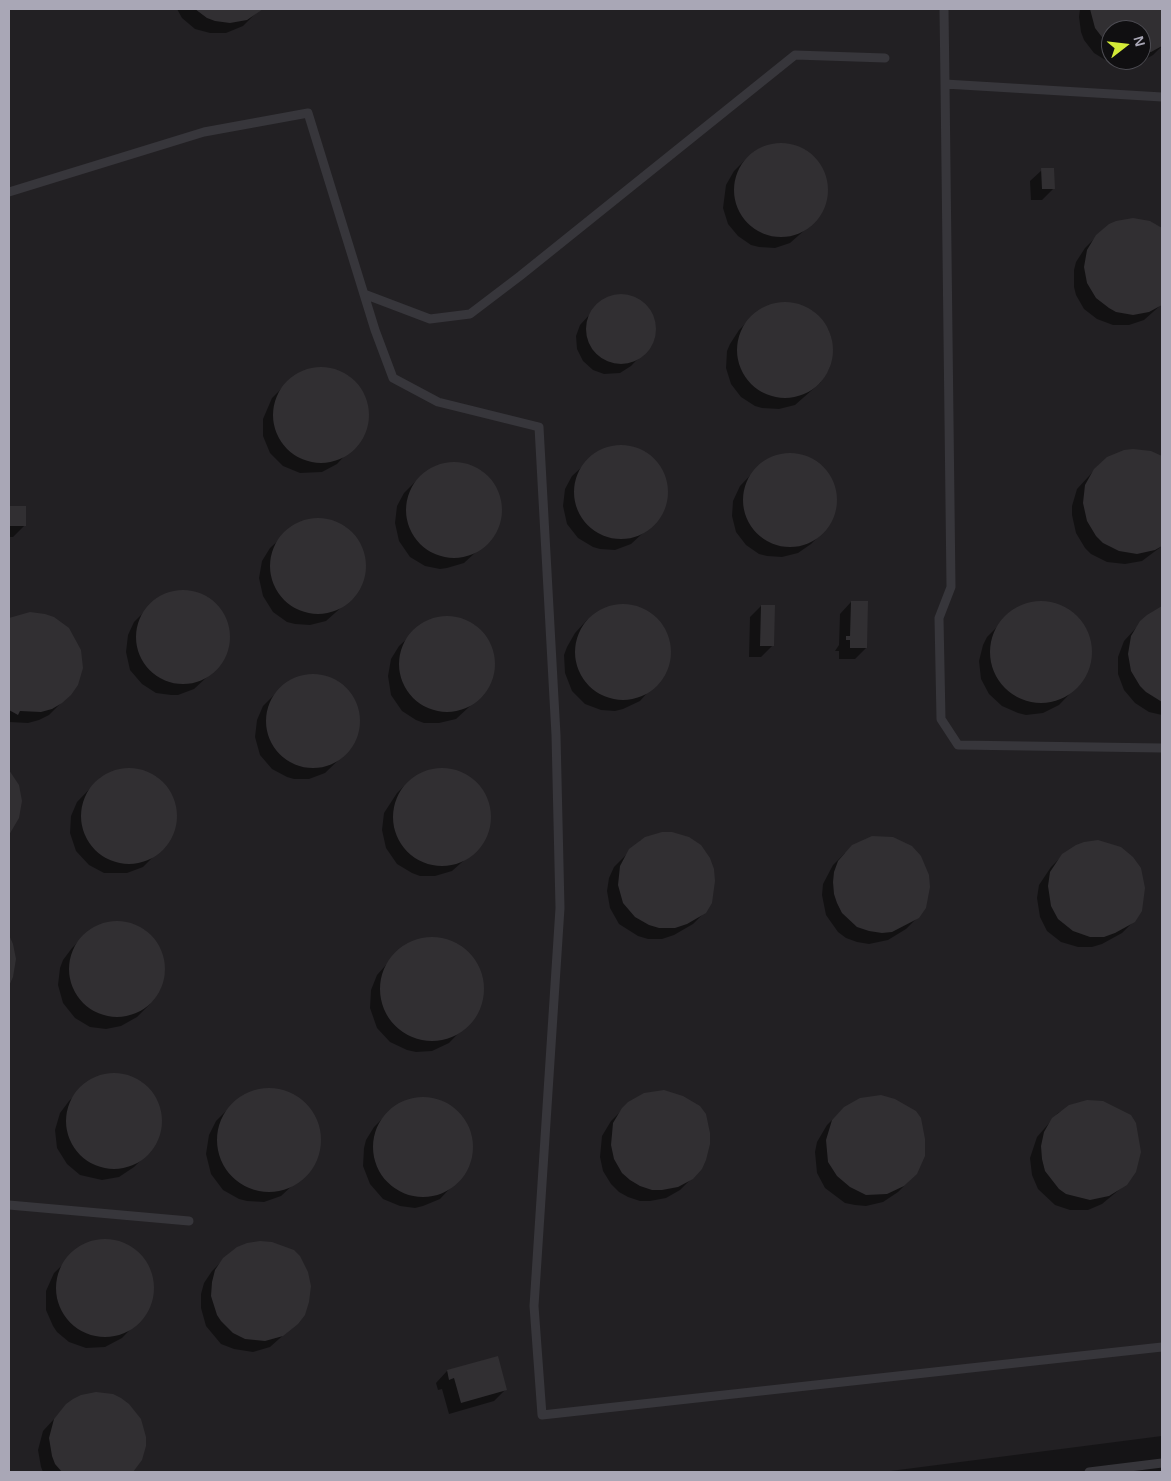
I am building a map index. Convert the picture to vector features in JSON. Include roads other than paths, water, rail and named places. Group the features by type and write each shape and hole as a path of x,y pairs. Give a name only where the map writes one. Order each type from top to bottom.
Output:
{"lane":[{"path":"944,9 952,587 939,618 941,719 958,745 1162,748"},
{"path":"364,294 430,319 470,314 795,55 885,58"},
{"path":"945,84 1162,97"},
{"path":"9,192 204,132 308,113 364,294 393,378 438,402 539,427 556,735 560,908 534,1306 542,1415 1162,1347"},
{"path":"9,1205 189,1221"},
{"path":"1089,1472 1162,1464"}]}
